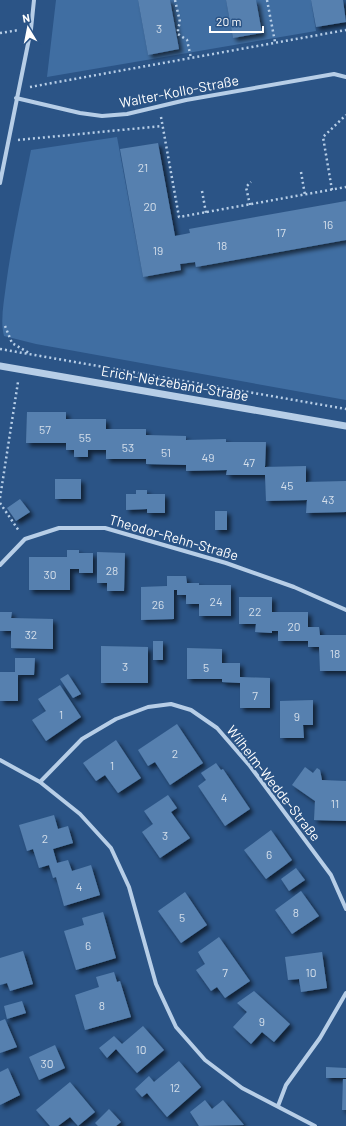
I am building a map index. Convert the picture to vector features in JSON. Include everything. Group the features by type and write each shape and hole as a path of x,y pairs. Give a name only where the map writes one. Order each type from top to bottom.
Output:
{"street":[{"path":"0,183 31,29 34,0"},
{"name":"Walter-Kollo-Straße","path":"16,98 80,113 102,116 128,114 186,100 334,74 346,77"},
{"name":"Erich-Netzeband-Straße","path":"0,366 346,426"},
{"name":"Theodor-Rehn-Straße","path":"0,566 25,539 59,528 105,528 226,563 294,587 346,610"},
{"name":"Wilhelm-Wedde-Straße","path":"40,782 82,739 116,719 148,706 171,704 191,710 217,728 250,766 331,875 346,909"},
{"path":"0,760 40,782 80,814 112,848 129,887 156,984 176,1027 204,1060 242,1088 315,1126"},
{"path":"278,1106 286,1085 320,1038 346,993"}],"path":[{"path":"175,0 180,22 178,34 187,40 191,58"},
{"path":"267,0 275,42"},
{"path":"0,33 31,29"},
{"path":"18,89 346,30"},
{"path":"159,107 179,217 346,187"},
{"path":"332,190 323,138 346,115"},
{"path":"8,141 162,126"},
{"path":"300,172 305,195"},
{"path":"250,205 246,187 251,182"},
{"path":"202,191 206,212"},
{"path":"5,326 12,343 31,354"},
{"path":"0,349 346,410"},
{"path":"0,498 20,369 31,354"},
{"path":"0,503 25,539"}],"shaded area":[{"path":"56,0 138,0 148,55 179,49 170,0 226,0 233,38 262,33 256,0 311,0 316,31 47,77"},
{"path":"117,137 143,277 181,270 180,264 195,262 196,267 346,240 346,400 36,344 4,336 2,324 8,268 31,150"}],"building":[{"path":"138,0 170,0 179,49 148,55"},
{"path":"226,0 256,0 262,33 233,38"},
{"path":"311,0 343,0 346,22 316,27"},
{"path":"158,143 175,236 190,233 189,229 346,201 346,240 196,267 195,262 180,264 181,270 143,277 120,149"},
{"path":"27,412 66,412 66,419 106,419 106,429 146,429 146,435 186,436 186,440 226,439 226,442 266,442 265,467 306,466 306,482 346,481 346,512 306,513 307,500 266,501 265,475 226,475 227,470 186,471 186,465 146,464 146,459 106,459 106,450 88,450 88,457 74,457 74,450 66,450 66,443 26,443"},
{"path":"55,479 81,479 81,499 55,499"},
{"path":"136,490 147,490 147,494 165,494 165,513 147,513 147,509 126,510 126,494 136,494"},
{"path":"20,499 30,512 16,521 7,508"},
{"path":"215,511 227,511 227,530 215,530"},
{"path":"67,550 79,550 79,553 93,553 93,573 79,573 79,569 70,569 70,590 29,590 29,557 67,557"},
{"path":"97,552 125,553 124,591 107,591 107,583 97,583"},
{"path":"167,576 186,576 187,583 199,583 199,585 231,585 231,616 199,616 199,604 186,604 186,595 177,595 177,590 174,590 174,619 141,620 141,587 167,586"},
{"path":"239,597 272,597 272,612 308,612 308,627 319,627 320,635 346,635 346,671 320,671 319,647 308,647 308,641 278,641 278,631 272,631 272,633 255,632 256,624 239,624"},
{"path":"0,612 12,612 11,618 53,619 53,649 11,648 11,631 0,631"},
{"path":"153,641 163,641 163,660 153,660"},
{"path":"101,646 148,647 148,683 101,683"},
{"path":"187,648 222,649 222,663 240,663 240,677 270,678 270,708 240,708 240,683 222,682 222,679 187,679"},
{"path":"15,658 35,658 34,675 18,675 18,701 0,701 0,672 15,672"},
{"path":"68,674 81,694 73,698 60,679"},
{"path":"60,685 81,717 46,741 32,720 46,711 38,699"},
{"path":"313,700 313,725 303,725 304,738 280,738 280,701"},
{"path":"177,724 203,763 170,785 155,762 148,766 138,750"},
{"path":"116,740 141,778 118,793 105,775 96,781 83,763"},
{"path":"216,763 221,770 223,769 250,809 225,826 198,786 206,780 201,773"},
{"path":"305,767 313,773 317,768 320,770 322,780 346,781 346,821 314,820 315,801 292,785"},
{"path":"168,795 177,808 171,812 190,838 160,858 142,832 153,824 144,811"},
{"path":"54,815 58,829 68,826 73,843 53,849 57,863 68,860 72,871 91,865 100,895 64,906 56,877 53,878 49,865 39,868 33,849 27,851 19,825"},
{"path":"271,830 292,860 266,879 244,850"},
{"path":"296,868 305,880 289,891 281,879"},
{"path":"301,891 319,916 292,934 275,910"},
{"path":"185,892 207,925 181,943 158,911"},
{"path":"103,912 116,958 76,970 64,931 84,925 82,918"},
{"path":"219,937 250,981 225,998 217,987 211,991 196,970 205,964 198,952"},
{"path":"23,951 33,984 10,991 7,983 0,985 0,958"},
{"path":"322,952 327,988 301,992 299,979 288,980 285,957"},
{"path":"114,972 117,982 120,981 131,1017 85,1030 75,995 99,987 96,977"},
{"path":"254,991 290,1024 274,1042 262,1032 251,1044 233,1027 247,1012 237,1003"},
{"path":"22,1001 26,1013 7,1019 4,1006"},
{"path":"5,1019 17,1047 0,1053 0,1021"},
{"path":"143,1026 164,1050 137,1073 116,1049 107,1058 99,1048 114,1036 122,1044"},
{"path":"55,1045 65,1068 39,1080 29,1057"},
{"path":"179,1061 201,1087 167,1117 147,1093 142,1097 135,1089 149,1076 154,1082"},
{"path":"326,1067 346,1068 346,1078 326,1078"},
{"path":"8,1068 20,1095 0,1105 0,1072"},
{"path":"343,1079 346,1079 346,1110 342,1110"},
{"path":"70,1082 95,1112 78,1126 70,1117 58,1126 50,1126 36,1110"},
{"path":"205,1100 212,1109 223,1100 244,1125 199,1126 190,1112"},
{"path":"109,1109 121,1122 116,1126 98,1126 95,1123"}]}
